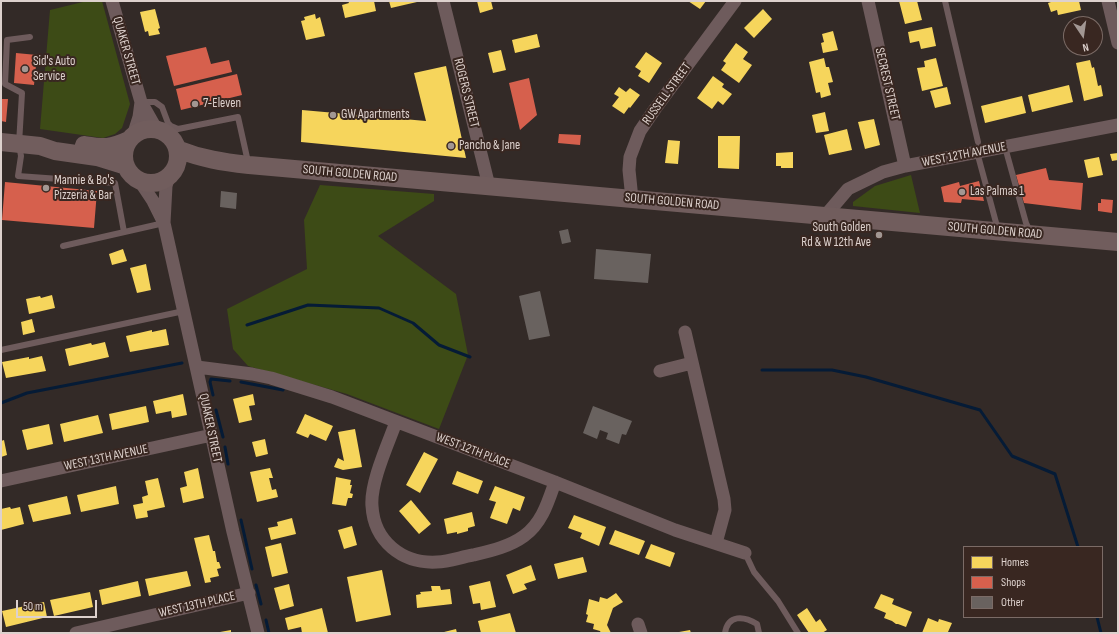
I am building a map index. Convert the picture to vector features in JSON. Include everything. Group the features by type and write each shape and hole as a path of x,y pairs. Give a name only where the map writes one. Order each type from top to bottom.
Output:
{"main road":[{"path":"1,142 40,146 72,143 104,148 118,145 139,132 153,129 161,131 174,141 177,149 178,161 171,174 158,182 145,183 129,172 126,166 124,153 131,138"},
{"path":"40,146 56,151 97,157 126,166"},
{"name":"SOUTH GOLDEN ROAD","path":"177,149 197,157 227,163 1118,242"},
{"name":"SOUTH GOLDEN ROAD","path":"171,174 197,166 227,163"}],"street":[{"name":"QUAKER STREET","path":"112,1 141,102 154,125 161,131"},
{"name":"ROGERS STREET","path":"443,1 489,186"},
{"name":"RUSSELL STREET","path":"632,199 629,170 630,157 640,131 655,108 735,1"},
{"name":"SECREST STREET","path":"868,1 905,166"},
{"path":"1108,1 1118,43"},
{"name":"QUAKER STREET","path":"131,138 139,117 141,102"},
{"name":"WEST 12TH AVENUE","path":"825,216 848,189 884,172 977,147 1005,147 1118,125"},
{"name":"QUAKER STREET","path":"164,223 166,186 171,174"},
{"name":"QUAKER STREET","path":"139,180 153,201 164,223 258,633"},
{"path":"685,332 726,510 716,543"},
{"path":"660,371 692,364"},
{"name":"WEST 12TH PLACE","path":"197,367 271,378 332,397 555,482 675,530 745,553"},
{"path":"396,422 373,488 372,506 376,526 381,536 390,546 401,554 414,560 439,562 498,549 523,537 534,527 542,515 555,482"},
{"name":"WEST 13TH AVENUE","path":"1,481 212,435"},
{"name":"WEST 13TH PLACE","path":"76,633 249,593"}],"lane":[{"path":"946,1 977,147 998,231"},
{"path":"30,37 7,40 5,84 22,93 19,144 21,156 18,176 114,183 124,232"},
{"path":"141,102 155,102 162,107 168,123 178,129 238,117 249,165"},
{"path":"1005,147 1026,224 1031,234"},
{"path":"63,246 164,223"},
{"path":"1,350 184,311"},
{"path":"745,553 754,572 778,601 798,633"},
{"path":"725,633 733,619 741,618 750,619 757,624 759,633"}],"green space":[{"path":"87,1 102,1 130,104 122,128 115,134 103,138 40,129 50,10"},
{"path":"911,175 920,213 853,206 853,202 875,186"},
{"path":"320,185 434,194 434,201 378,236 456,294 468,355 439,429 347,394 248,366 233,349 227,309 307,269 304,220"}],"building: Homes":[{"path":"348,1 374,1 376,11 345,18 342,5 349,3"},
{"path":"389,1 417,1 417,2 391,8"},
{"path":"477,1 491,1 493,9 480,13"},
{"path":"688,1 706,1 700,9"},
{"path":"899,1 917,1 922,20 905,24"},
{"path":"1054,1 1079,1 1081,10 1058,15 1057,10 1051,12 1048,3"},
{"path":"155,9 160,34 149,36 148,31 145,32 140,12"},
{"path":"763,9 772,19 754,38 744,28"},
{"path":"315,14 316,19 320,17 325,36 306,40 301,21 305,20 304,17"},
{"path":"932,27 936,46 921,49 919,41 910,43 908,32"},
{"path":"833,31 838,50 823,53 821,43 824,42 822,34"},
{"path":"537,34 540,47 515,53 512,40"},
{"path":"736,43 748,52 743,59 752,65 739,83 721,70 726,63 723,61"},
{"path":"501,50 506,70 493,73 488,53"},
{"path":"646,52 662,63 649,83 638,76 641,71 635,67"},
{"path":"824,58 826,67 829,67 833,82 828,83 831,95 821,98 820,92 816,93 809,62"},
{"path":"936,58 943,86 922,91 917,68 925,67 924,61"},
{"path":"1090,60 1092,68 1094,67 1098,86 1101,85 1103,96 1084,101 1076,63"},
{"name":"GW Apartments","path":"446,66 466,158 301,142 302,110 426,121 414,73"},
{"path":"713,76 724,84 722,87 732,94 723,105 718,101 712,109 697,98"},
{"path":"1069,85 1073,102 1032,112 1028,95"},
{"path":"619,87 626,92 630,88 640,95 624,114 612,106 619,97 614,94"},
{"path":"947,87 951,104 935,108 930,91"},
{"path":"1022,96 1026,113 985,123 981,106"},
{"path":"825,112 829,131 816,133 812,115"},
{"path":"874,119 880,145 865,149 858,122"},
{"path":"847,129 852,150 829,155 824,135"},
{"path":"718,136 740,136 739,169 718,168"},
{"path":"668,140 680,141 678,164 665,163"},
{"path":"793,152 793,168 781,168 781,166 776,166 776,153"},
{"path":"1118,153 1118,160 1112,161 1110,154"},
{"path":"1099,157 1103,175 1088,178 1084,160"},
{"path":"123,249 127,261 112,265 109,254"},
{"path":"146,264 151,290 137,293 130,268"},
{"path":"52,295 55,308 29,314 26,299 40,296 41,298"},
{"path":"32,319 35,332 23,335 21,322"},
{"path":"166,329 169,345 130,352 126,336 152,330 152,332"},
{"path":"105,342 109,357 69,366 65,349 91,343 92,345"},
{"path":"42,356 46,371 6,378 2,362"},
{"path":"183,394 187,415 172,418 171,411 156,414 153,401"},
{"path":"253,394 255,405 249,406 252,420 239,423 233,399"},
{"path":"146,406 149,422 112,430 109,414"},
{"path":"305,414 333,426 326,441 310,434 308,438 296,433"},
{"path":"98,415 103,433 64,442 60,424"},
{"path":"49,424 53,444 27,450 22,430"},
{"path":"355,429 362,467 343,470 334,467 338,458 344,461 338,432"},
{"path":"265,439 268,454 256,457 252,442"},
{"path":"4,440 7,455 1,457 1,441"},
{"path":"424,452 438,459 420,493 406,485"},
{"path":"198,468 204,498 183,503 180,488 187,486 184,472"},
{"path":"270,468 273,478 269,478 272,490 276,489 278,497 257,502 250,472"},
{"path":"457,471 483,481 478,494 452,484"},
{"path":"336,477 351,480 350,485 352,485 350,493 353,494 352,498 348,498 346,506 332,504"},
{"path":"158,478 165,507 147,511 148,517 136,519 133,505 143,503 142,497 148,495 145,481"},
{"path":"116,486 119,504 81,512 77,495"},
{"path":"495,486 525,497 520,511 513,508 507,524 490,518 496,502 489,500"},
{"path":"67,496 71,514 33,522 28,505"},
{"path":"411,500 431,524 419,534 399,511"},
{"path":"10,507 11,509 20,507 24,524 1,530 1,509"},
{"path":"472,512 475,526 468,528 468,531 457,534 457,532 447,534 444,519"},
{"path":"574,515 606,527 599,546 580,538 582,533 568,528"},
{"path":"292,518 296,534 271,540 268,528 278,526 277,522"},
{"path":"352,526 357,545 344,549 338,530"},
{"path":"615,530 645,541 639,555 609,544"},
{"path":"209,535 213,551 215,551 217,562 219,562 221,568 217,569 219,576 210,578 211,582 205,583 194,538"},
{"path":"281,543 288,573 272,577 265,547"},
{"path":"651,544 675,553 670,567 645,558"},
{"path":"583,557 587,572 558,579 554,564"},
{"path":"531,565 536,580 524,584 527,589 513,594 506,575"},
{"path":"382,570 391,615 356,622 347,577"},
{"path":"187,571 191,586 149,596 145,579"},
{"path":"138,581 141,596 102,605 99,590"},
{"path":"490,581 496,607 481,610 480,603 473,604 469,586"},
{"path":"289,584 294,606 280,610 274,588"},
{"path":"431,586 440,586 441,590 450,589 452,604 417,608 416,595 421,594 420,592 432,591"},
{"path":"90,592 93,607 54,616 50,600"},
{"path":"616,593 623,602 613,608 607,625 611,633 601,633 600,631 593,629 594,624 586,622 589,599 599,602 600,597 607,599"},
{"path":"881,594 894,599 892,604 912,612 906,627 884,618 886,613 874,608"},
{"path":"44,602 47,617 6,627 2,611"},
{"path":"322,608 328,633 302,633 301,627 288,630 285,618"},
{"path":"807,608 816,622 820,619 827,630 822,633 809,633 797,615"},
{"path":"510,613 516,633 481,633 478,621"},
{"path":"928,618 938,622 939,619 952,623 948,632 951,633 922,633"},
{"path":"456,629 457,633 444,633 444,632"},
{"path":"231,630 231,633 220,633 220,632"},
{"path":"690,630 691,633 679,633 679,632"}],"building: Shops":[{"path":"206,47 211,64 229,60 232,72 174,86 166,56"},
{"name":"Sid's Auto Service","path":"16,53 37,55 34,85 14,83"},
{"path":"237,74 242,95 181,110 176,89"},
{"path":"529,78 537,115 520,130 509,83"},
{"path":"1,99 8,99 6,122 1,121"},
{"path":"559,134 581,135 580,145 558,143"},
{"path":"1046,168 1049,180 1083,183 1081,210 1024,203 1016,175"},
{"path":"979,181 984,201 962,199 961,203 944,202 941,187 959,182 960,186"},
{"path":"5,182 97,191 94,228 2,220"},
{"path":"1101,199 1113,200 1112,213 1098,211 1098,203 1101,203"}],"building: Other":[{"path":"221,191 237,193 236,209 220,207"},
{"path":"568,229 571,242 562,244 559,231"},
{"path":"596,249 651,254 648,283 594,279"},
{"path":"540,291 550,336 529,340 519,296"},
{"path":"593,406 632,421 626,435 622,434 619,444 606,439 608,433 600,430 597,439 583,433"}],"waterway":[{"path":"247,325 308,305 379,308 413,323 439,345 470,357"},
{"path":"1,403 27,393 182,363"},
{"path":"762,370 832,370 866,377 980,410 1012,456 1055,474 1078,546"},
{"path":"213,395 210,382 211,379 230,381"},
{"path":"241,382 283,390"},
{"path":"216,410 223,437"},
{"path":"225,447 228,464"},
{"path":"241,520 252,569"},
{"path":"256,585 261,604"},
{"path":"1097,618 1101,633"},
{"path":"266,620 269,633"}],"place":[{"name":"Sid's Auto Service","path":"25,69"},
{"name":"7-Eleven","path":"195,104"},
{"name":"GW Apartments","path":"333,115"},
{"name":"Pancho & Jane","path":"451,146"},
{"name":"Mannie & Bo's Pizzeria & Bar","path":"46,188"},
{"name":"Las Palmas 1","path":"962,192"},
{"name":"South Golden Rd & W 12th Ave","path":"879,235"}]}
